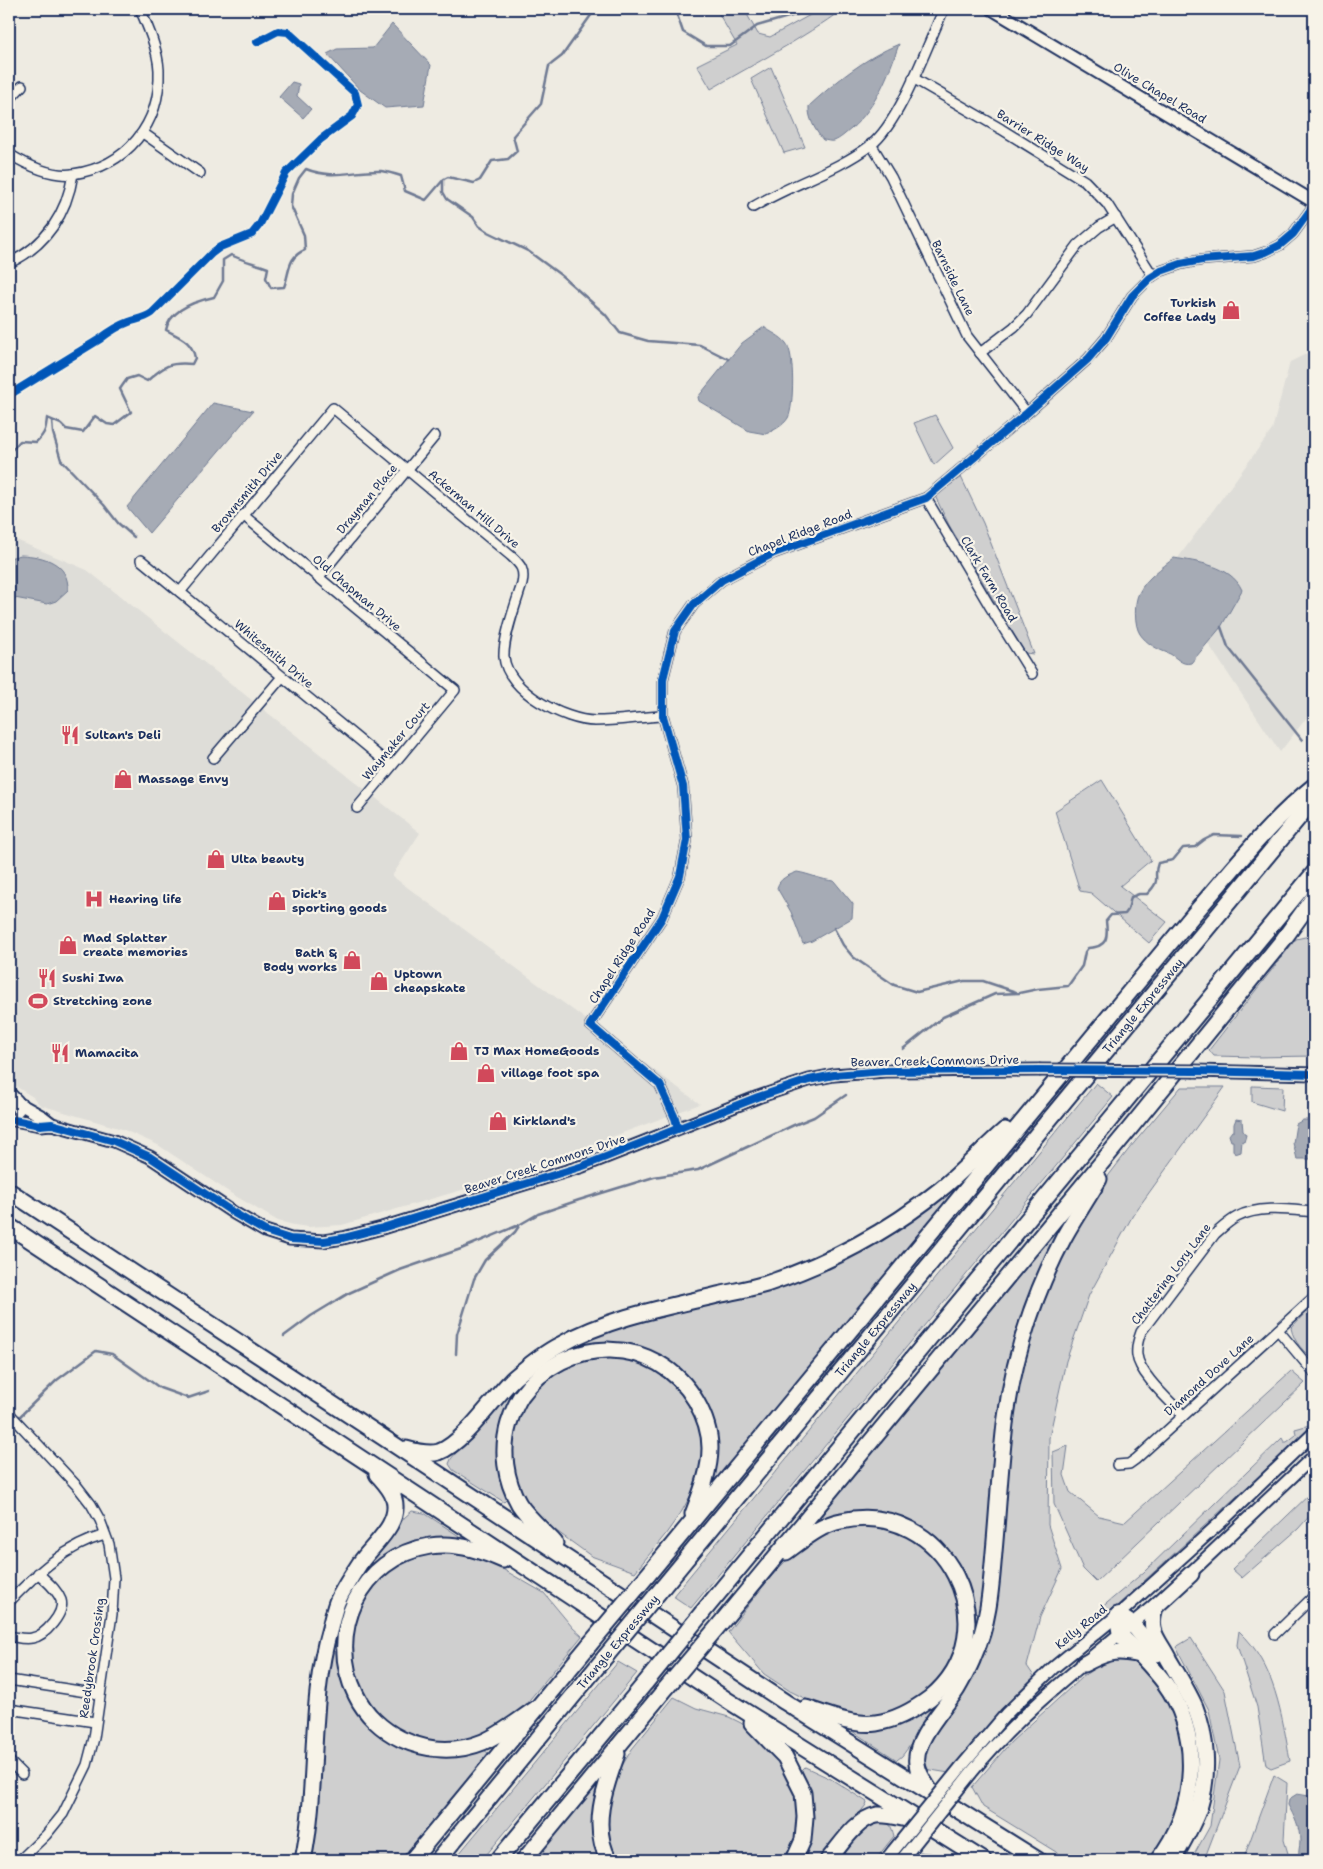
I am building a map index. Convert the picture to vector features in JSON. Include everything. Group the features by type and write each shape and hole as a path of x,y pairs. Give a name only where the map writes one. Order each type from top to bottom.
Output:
{"highway":[{"path":"412,1860 1038,1101 1240,860 1293,803 1314,786"},
{"name":"Triangle Expressway","path":"438,1860 1314,799"},
{"path":"498,1860 1314,873"},
{"path":"524,1860 1127,1132 1283,940 1314,897"},
{"path":"400,1448 425,1453 439,1452 450,1446 464,1434 514,1378 558,1346 590,1329 630,1316 764,1284 822,1263 859,1245 890,1226 941,1189 1038,1101"},
{"path":"931,1793 916,1763 918,1748 957,1689 974,1656 982,1635 991,1588 1005,1423 1012,1382 1023,1340 1041,1287 1064,1238 1127,1132"},
{"path":"9,1191 785,1702 1038,1860"},
{"path":"9,1226 727,1700 982,1860"},
{"path":"577,1566 520,1504 509,1481 505,1458 506,1433 520,1397 533,1381 548,1368 570,1356 590,1351 612,1349 631,1352 650,1358 668,1369 691,1392 706,1424 710,1446 709,1463 704,1483 690,1524"},
{"path":"303,1860 314,1766 317,1685 323,1650 337,1602 360,1563 386,1532 393,1519 395,1509 394,1497 364,1460"},
{"path":"768,1566 800,1541 828,1525 842,1520 873,1518 894,1522 911,1529 928,1540 945,1556 959,1580 966,1603 967,1625 963,1649 954,1670 941,1689 920,1706 902,1716 875,1723 854,1722 785,1702"},
{"path":"537,1708 500,1734 467,1747 427,1748 411,1744 395,1736 377,1723 359,1701 346,1670 344,1649 348,1617 360,1592 381,1568 393,1559 410,1551 428,1546 456,1546 491,1554 543,1579"},
{"path":"1173,1860 1200,1805 1206,1760 1204,1741 1195,1707 1169,1658 1155,1638 1153,1613 1155,1607 1190,1574"},
{"path":"1118,1615 1140,1655 1173,1696 1188,1736 1190,1778 1187,1801 1175,1832 1158,1860"},
{"path":"1126,1629 1174,1670"},
{"path":"1084,1664 1108,1652 1128,1652 1140,1655"},
{"path":"727,1700 765,1735 785,1757 802,1793 805,1816 803,1840 794,1860"},
{"path":"609,1860 604,1852 600,1827 602,1797 622,1741"},
{"path":"828,1860 860,1822 876,1815 895,1816 922,1822"}],"street":[{"path":"9,154 38,168 56,173 72,174 103,164 120,156 143,133 154,110 159,68 140,9"},
{"path":"753,207 767,198 844,163 871,144 891,120 913,78 944,9"},
{"name":"Olive Chapel Road","path":"992,9 1314,204"},
{"name":"Barrier Ridge Way","path":"913,78 1085,181 1098,192 1116,217 1153,276"},
{"path":"9,100 22,86"},
{"path":"143,133 200,173"},
{"name":"Barnside Lane","path":"871,144 891,177 966,336 1027,412"},
{"path":"9,263 26,253 52,228 65,206 72,174"},
{"name":"Chapel Ridge Road","path":"678,1129 660,1085 590,1024 662,918 680,876 687,840 683,786 663,716 664,679 675,631 694,604 712,587 748,565 774,553 926,498 1088,359 1106,338 1132,296 1153,276 1181,264 1202,260 1254,256 1266,252 1280,245 1293,234 1314,204"},
{"path":"980,353 1014,327 1027,314 1078,245 1099,227 1116,217"},
{"name":"Ackerman Hill Drive","path":"333,408 522,567 524,575 504,651 505,665 522,689 561,714 593,721 663,716"},
{"name":"Brownsmith Drive","path":"180,592 333,408"},
{"name":"Drayman Place","path":"318,578 435,436"},
{"name":"Clark Farm Road","path":"926,498 1032,674"},
{"name":"Old Chapman Drive","path":"243,515 455,690"},
{"name":"Whitesmith Drive","path":"141,560 391,766"},
{"path":"214,758 282,677"},
{"name":"Waymaker Court","path":"357,808 455,690"},
{"name":"Beaver Creek Commons Drive","path":"11,1122 40,1125 52,1124 114,1141 150,1157 234,1213 274,1235 290,1239 324,1241 382,1228 583,1166 782,1088 834,1075 885,1071 1039,1070 1314,1074"},
{"path":"9,1094 18,1104 18,1112 11,1122"},
{"name":"Beaver Creek Commons Drive","path":"18,1104 52,1124"},
{"name":"Chattering Lory Lane","path":"1183,1415 1144,1374 1137,1358 1137,1344 1141,1332 1215,1234 1232,1220 1250,1212 1276,1209 1314,1212"},
{"name":"Diamond Dove Lane","path":"1117,1465 1129,1464 1136,1459 1314,1297"},
{"path":"1278,1330 1313,1370"},
{"name":"Reedybrook Crossing","path":"9,1413 85,1497 100,1520 112,1561 114,1595 94,1738 87,1765 68,1806 46,1835 20,1860"},
{"name":"Kelly Road","path":"896,1857 966,1770 992,1730 1023,1696 1053,1668 1118,1615 1221,1522 1314,1433"},
{"name":"Kelly Road","path":"966,1770 1048,1692 1190,1574 1314,1456"},
{"path":"9,1602 38,1573 73,1548 105,1535"},
{"path":"9,1636 29,1639 37,1637 60,1614 62,1606 58,1594 38,1573"},
{"path":"1275,1634 1314,1596"},
{"path":"9,1680 99,1694"},
{"path":"9,1709 95,1722"},
{"path":"9,1761 22,1774"}],"shaded area":[{"path":"716,9 744,9 758,34 770,37 821,9 843,9 795,41 711,89 697,65 737,45"},
{"path":"392,24 431,65 424,105 385,108 360,90 327,54 337,49 373,48"},
{"path":"899,44 886,79 868,111 851,129 838,139 833,141 823,140 813,124 809,106 851,71 887,49"},
{"path":"771,67 805,147 784,153 751,79"},
{"path":"292,82 299,84 297,96 311,109 303,118 279,97"},
{"path":"764,327 786,343 791,357 793,380 788,418 781,426 766,434 749,431 699,401 698,397 742,343"},
{"path":"1314,350 1314,708 1280,752 1164,577 1272,430 1290,362"},
{"path":"213,403 253,411 149,533 127,507"},
{"path":"935,415 953,448 934,465 914,423"},
{"path":"961,477 983,523 1034,654 1025,653 949,525 935,496"},
{"path":"9,537 87,570 420,833 392,876 700,1104 496,1180 342,1225 308,1227 278,1221 232,1194 158,1145 122,1129 40,1105 33,1097 9,1082"},
{"path":"21,555 46,559 60,567 67,581 68,590 56,601 47,604 9,597 9,558"},
{"path":"1174,558 1203,563 1222,570 1237,582 1242,590 1221,627 1191,663 1187,664 1171,654 1152,646 1140,634 1135,614 1137,597 1142,588"},
{"path":"1102,780 1151,860 1120,886 1167,922 1149,943 1091,893 1080,891 1055,811"},
{"path":"797,872 834,881 853,904 852,918 812,941 803,944 791,912 777,888 787,876"},
{"path":"1314,935 1314,1056 1214,1056 1209,1050 1296,939"},
{"path":"1096,1083 1113,1097 691,1608 673,1596"},
{"path":"1252,1086 1283,1087 1282,1111 1252,1102"},
{"path":"1181,1087 1225,1087 1133,1215 1089,1295 1066,1361 1049,1438 1048,1525 1062,1569 1040,1617 1027,1666 1036,1679 975,1741 949,1773 925,1769 923,1749 998,1586 1004,1497 1017,1387 1033,1327 1051,1279 1074,1230 1099,1188"},
{"path":"1236,1119 1242,1120 1243,1131 1246,1135 1244,1142 1242,1141 1241,1152 1235,1154 1233,1141 1231,1141 1229,1135 1234,1131"},
{"path":"1303,1120 1314,1120 1314,1159 1297,1159 1293,1143 1296,1124"},
{"path":"944,1193 949,1197 932,1222 713,1487 709,1483 712,1427 663,1359 574,1349 572,1345 608,1328 748,1294"},
{"path":"1067,1213 1070,1216 1022,1324 987,1581 977,1632 972,1631 971,1597 964,1577 951,1556 935,1539 919,1527 826,1520 822,1516 842,1484"},
{"path":"1306,1312 1314,1321 1314,1361 1297,1342 1291,1328"},
{"path":"597,1354 640,1361 673,1381 696,1412 704,1447 702,1465 694,1489 682,1511 635,1572 591,1556 544,1522 524,1502 515,1486 509,1440 525,1398 557,1368"},
{"path":"1291,1371 1305,1383 1096,1582 1083,1569 1054,1504 1053,1452 1068,1446 1064,1475 1070,1492 1099,1516 1125,1522"},
{"path":"526,1376 528,1378 511,1402 508,1498 504,1502 453,1470 449,1464 469,1437"},
{"path":"1313,1424 1305,1434 1108,1614 1101,1608 1144,1572 1282,1438 1284,1442 1287,1442 1296,1435 1295,1429"},
{"path":"1314,1490 1314,1511 1298,1529 1242,1578 1232,1569"},
{"path":"412,1511 424,1513 459,1536 457,1540 374,1566 370,1563 405,1517"},
{"path":"853,1524 879,1524 903,1531 942,1562 961,1608 961,1636 954,1659 926,1697 878,1718 853,1718 824,1708 790,1691 764,1674 728,1632 772,1575 797,1550 827,1531"},
{"path":"447,1549 492,1563 544,1593 582,1636 521,1710 499,1728 476,1740 449,1745 424,1743 381,1722 357,1687 348,1636 362,1597 398,1562"},
{"path":"1239,1631 1251,1644 1269,1675 1284,1726 1290,1761 1271,1768 1266,1765 1257,1707 1237,1645"},
{"path":"333,1636 338,1637 341,1674 375,1730 466,1755 484,1750 488,1753 460,1794 405,1860 308,1860 322,1690"},
{"path":"1191,1638 1225,1691 1240,1766 1204,1860 1191,1860 1210,1826 1219,1760 1209,1710 1176,1647"},
{"path":"1124,1657 1142,1667 1150,1676 1171,1708 1177,1725 1181,1741 1183,1776 1177,1810 1169,1831 1152,1860 1069,1860 983,1807 972,1787 1011,1742 1082,1677 1109,1658"},
{"path":"618,1662 637,1673 482,1860 454,1860"},
{"path":"943,1694 946,1697 897,1760 852,1731 933,1704"},
{"path":"674,1697 696,1708 729,1717 741,1723 778,1756 798,1793 798,1839 790,1860 616,1860 610,1848 605,1819 616,1776 632,1749"},
{"path":"805,1767 831,1779 867,1802 823,1860 802,1860 811,1801 802,1770"},
{"path":"1274,1775 1287,1783 1284,1840 1290,1860 1243,1860"},
{"path":"596,1781 601,1784 604,1860 531,1860"},
{"path":"1297,1794 1309,1796 1311,1815 1314,1822 1314,1860 1303,1860 1299,1857 1299,1831 1288,1805 1289,1799"},
{"path":"877,1821 889,1824 894,1836 875,1860 837,1860 864,1828"},
{"path":"919,1852 946,1855 953,1860 912,1860"}],"waterway":[{"path":"9,453 20,441 36,442 44,431 47,418 61,424 66,429 83,432 95,416 107,424 114,425 131,412 120,389 127,379 137,376 147,381 167,366 192,364 195,358 194,352 185,341 166,330 168,323 178,311 185,307 214,297 223,281 223,260 231,255 268,268 266,278 271,288 284,287 292,261 299,253 305,250 304,235 291,206 292,194 299,178 306,169 325,174 371,171 391,173 401,176 405,191 426,200 444,179 448,177 474,183 480,180 492,161 508,159 517,151 513,136 541,104 549,66 562,56 594,11 598,9"},
{"path":"675,9 683,32 706,46 730,46 757,26 802,13 806,9"},
{"path":"443,181 443,192 447,199 473,217 479,226 528,251 562,276 605,314 620,333 648,341 700,345 728,359"},
{"path":"52,421 53,433 61,460 104,505 118,523 134,537"},
{"path":"1221,627 1228,647 1302,740"},
{"path":"903,1049 943,1017 995,994 1019,993 1068,986 1082,966 1085,952 1088,948 1100,946 1105,940 1107,932 1106,921 1111,915 1125,914 1131,897 1147,894 1155,885 1158,863 1173,860 1183,848 1195,847 1214,835 1242,836"},
{"path":"834,928 843,945 853,957 894,985 917,992 964,981 983,981 1016,992"},
{"path":"284,1336 311,1316 349,1293 400,1270 461,1249 519,1225 538,1214 579,1200 654,1177 698,1170 814,1117 846,1095"},
{"path":"456,1354 457,1334 474,1279 485,1260 519,1226"},
{"path":"9,1427 57,1380 96,1351 112,1354 160,1388 188,1398 209,1391"},
{"path":"9,1455 9,1524"}],"cycle path":[{"path":"9,395 117,327 152,313 212,253 220,247 252,234 260,224 286,173 321,139 352,116 358,105 355,93 288,32 278,31 257,42"},
{"path":"678,1129 660,1085 590,1025 662,918 680,876 687,840 683,786 663,716 663,679 675,631 694,604 722,580 774,553 926,498 1088,359 1106,338 1132,296 1150,278 1161,271 1181,264 1202,260 1254,256 1266,252 1280,245 1293,234 1314,205"},
{"path":"14,1120 40,1125 52,1124 114,1141 150,1157 234,1213 265,1231 290,1239 324,1241 382,1228 583,1166 758,1097 809,1080 834,1075 885,1071 1039,1070 1314,1074"}],"place":[{"name":"Turkish Coffee Lady","path":"1231,310"},
{"name":"Sultan's Deli","path":"70,735"},
{"name":"Massage Envy","path":"123,779"},
{"name":"Ulta beauty","path":"216,859"},
{"name":"Hearing life","path":"94,899"},
{"name":"Dick's sporting goods","path":"277,901"},
{"name":"Mad Splatter create memories","path":"68,945"},
{"name":"Bath & Body works","path":"352,960"},
{"name":"Sushi Iwa","path":"47,978"},
{"name":"Uptown cheapskate","path":"379,981"},
{"name":"Stretching zone","path":"38,1001"},
{"name":"TJ Max HomeGoods","path":"459,1051"},
{"name":"Mamacita","path":"60,1053"},
{"name":"village foot spa","path":"486,1073"},
{"name":"Kirkland's","path":"498,1121"}]}
